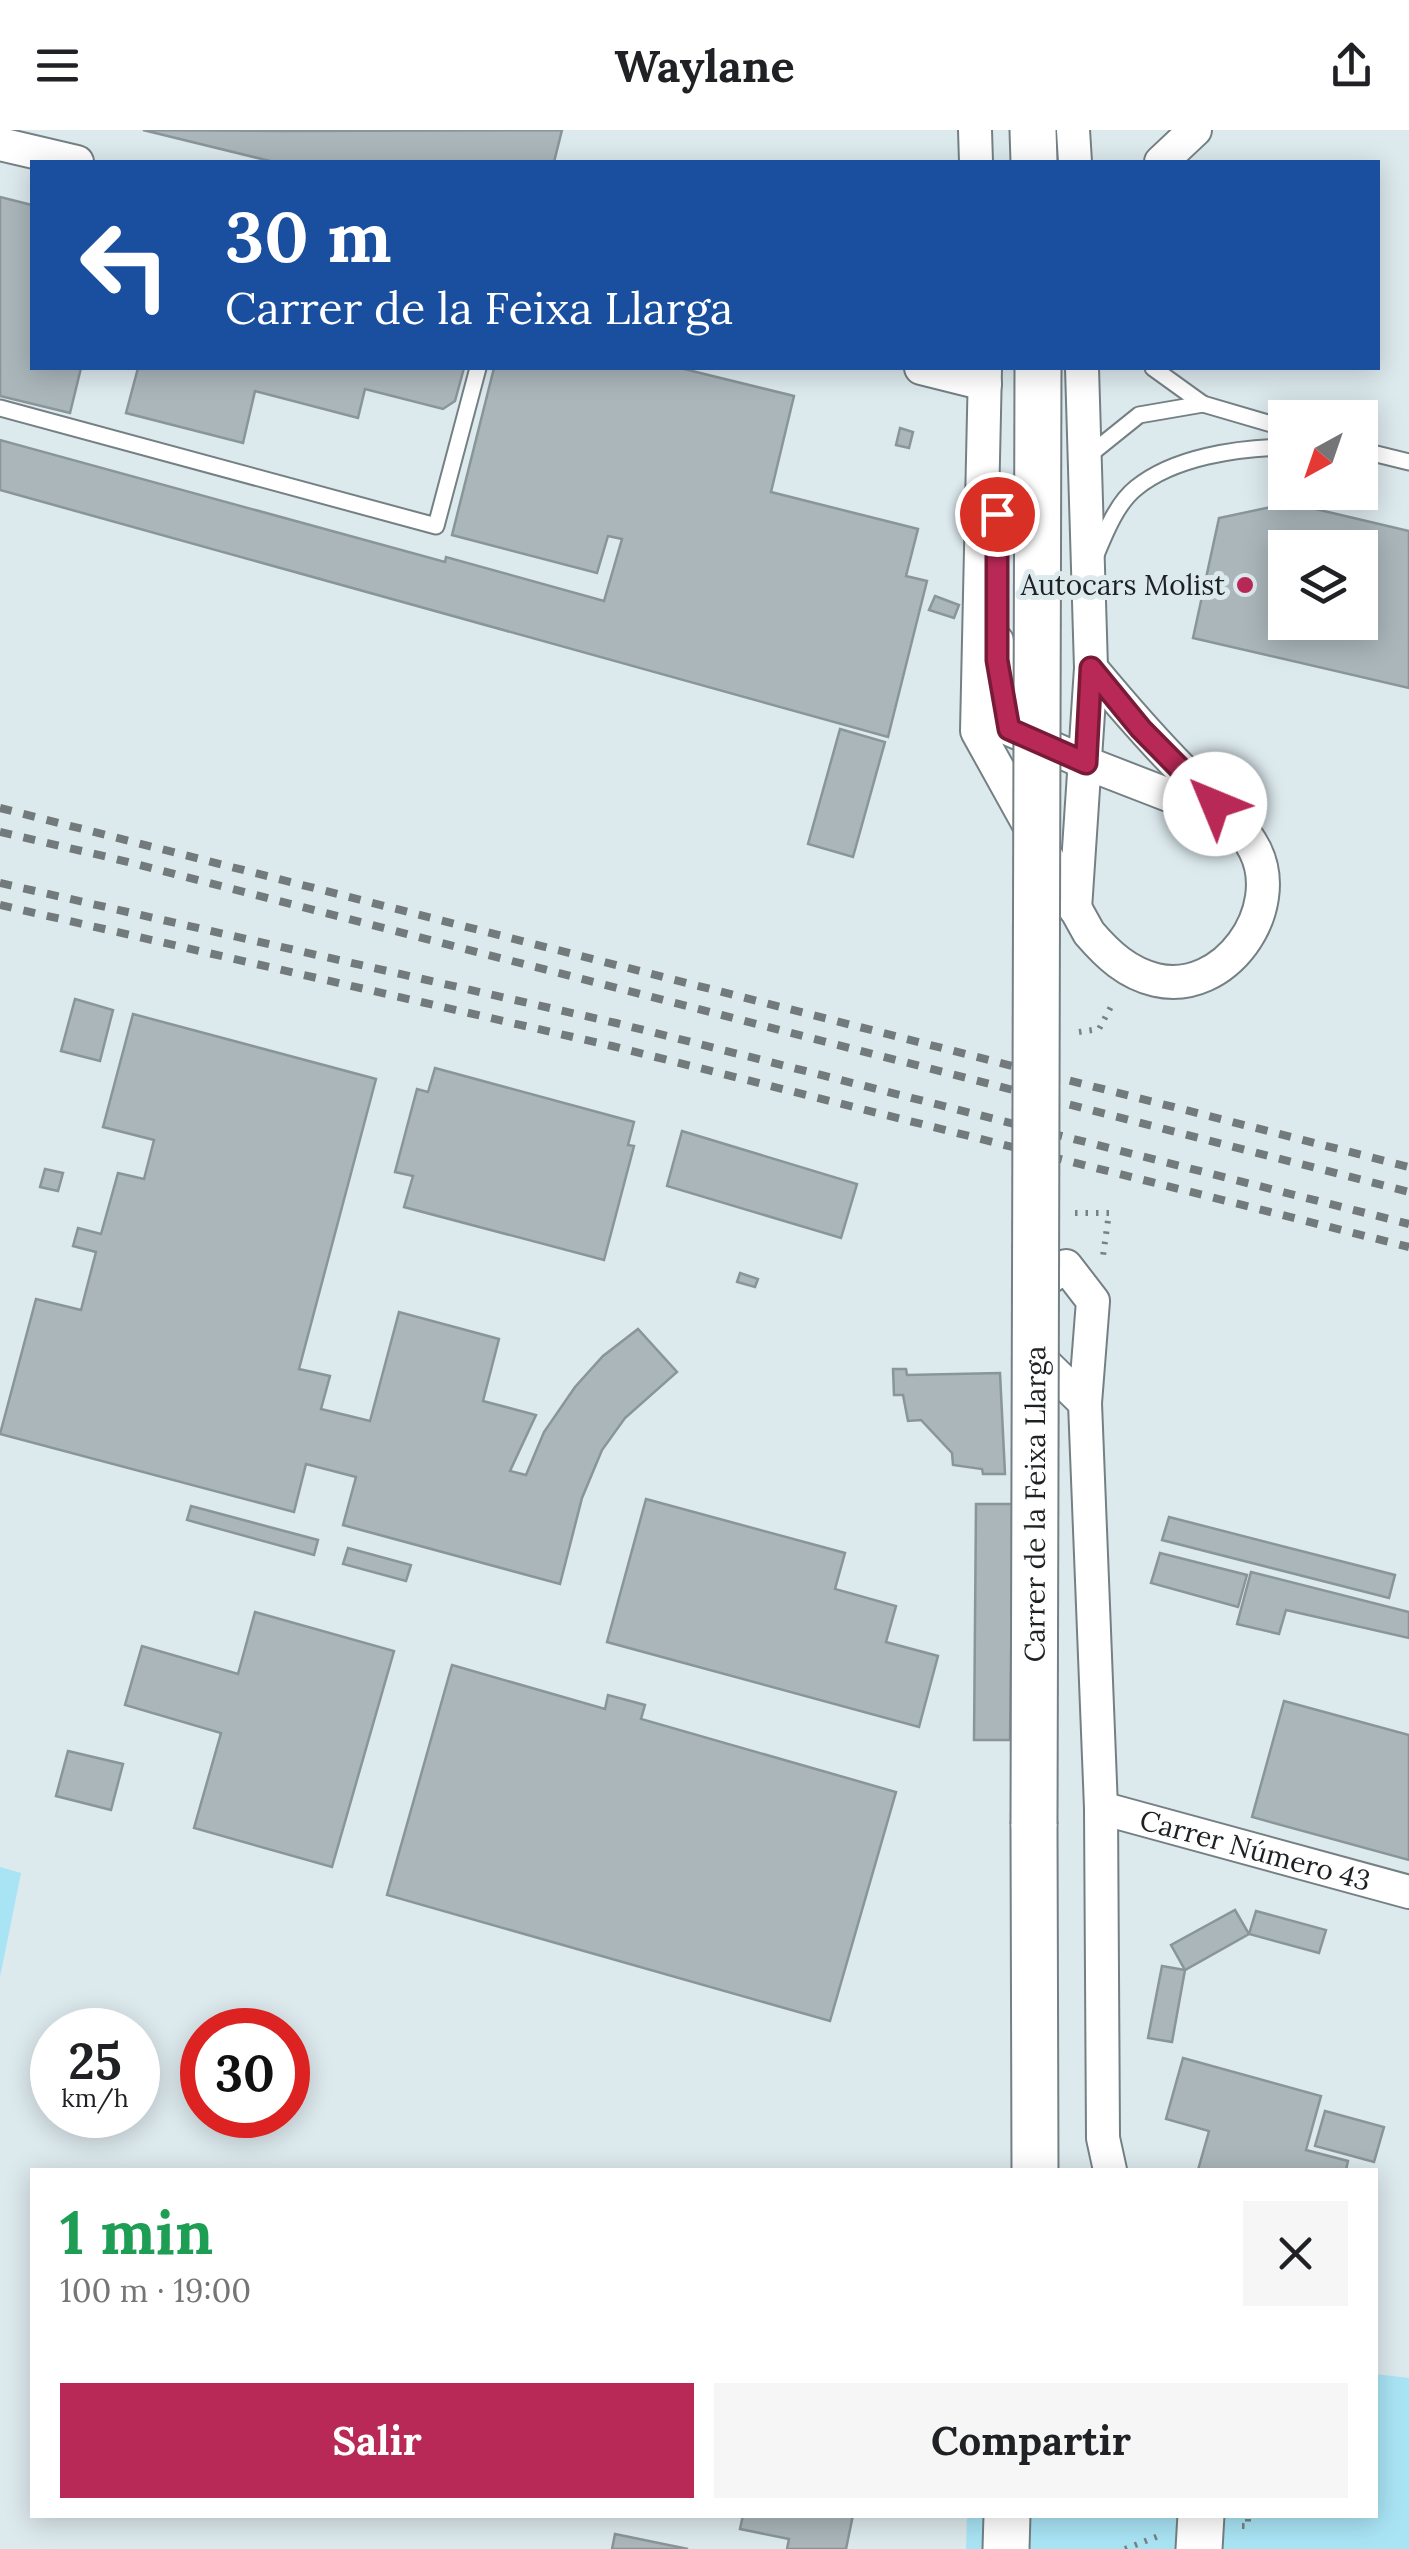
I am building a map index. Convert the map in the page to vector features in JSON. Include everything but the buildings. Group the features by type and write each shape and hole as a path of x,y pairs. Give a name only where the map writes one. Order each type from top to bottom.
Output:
{"main road":[{"path":"1033,130 1034,160"},
{"name":"Carrer de la Feixa Llarga","path":"1035,2168 1038,370"},
{"path":"1006,2549 1008,2518"},
{"path":"1199,2549 1201,2518"}],"street":[{"path":"975,130 976,160"},
{"path":"1074,130 1074,160"},
{"path":"1163,160 1195,130"},
{"path":"0,144 68,160"},
{"path":"936,370 985,376"},
{"path":"1076,909 1091,668 1082,370"},
{"path":"985,376 1000,440 997,660 1009,729 1086,763 1207,808 1240,829"},
{"path":"985,376 977,731 1088,933 1131,971 1182,982 1226,960 1247,940 1264,899 1263,874 1255,848 1240,829 1141,729 1091,668"},
{"name":"Carrer de la Feixa Llarga","path":"1085,1404 1101,1808 1103,2138 1110,2168"},
{"name":"Carrer Número 43","path":"1101,1808 1409,1892"}],"lane":[{"path":"0,408 436,526 477,370"},
{"path":"1156,370 1203,404 1268,423"},
{"path":"1086,457 1139,415 1203,404"},
{"path":"1088,572 1110,524 1133,489 1175,466 1268,447"},
{"path":"1378,454 1409,462"}],"path":[{"path":"1068,1033 1099,1029"},
{"path":"1071,1213 1109,1213"},
{"path":"1248,2518 1248,2526"}],"shaded area":[{"path":"0,1867 21,1873 0,1977"},
{"path":"1378,2374 1409,2378 1409,2549 966,2549 967,2518 1378,2518"}],"railway":[{"path":"0,808 1409,1167"},
{"path":"0,832 1409,1192"},
{"path":"0,883 616,1023 1409,1224"},
{"path":"0,905 612,1046 1409,1247"}],"place":[{"name":"Autocars Molist","path":"1245,585"}],"route":[{"path":"997,514 997,660 1009,729 1086,763 1091,668 1141,729 1215,804"}]}
